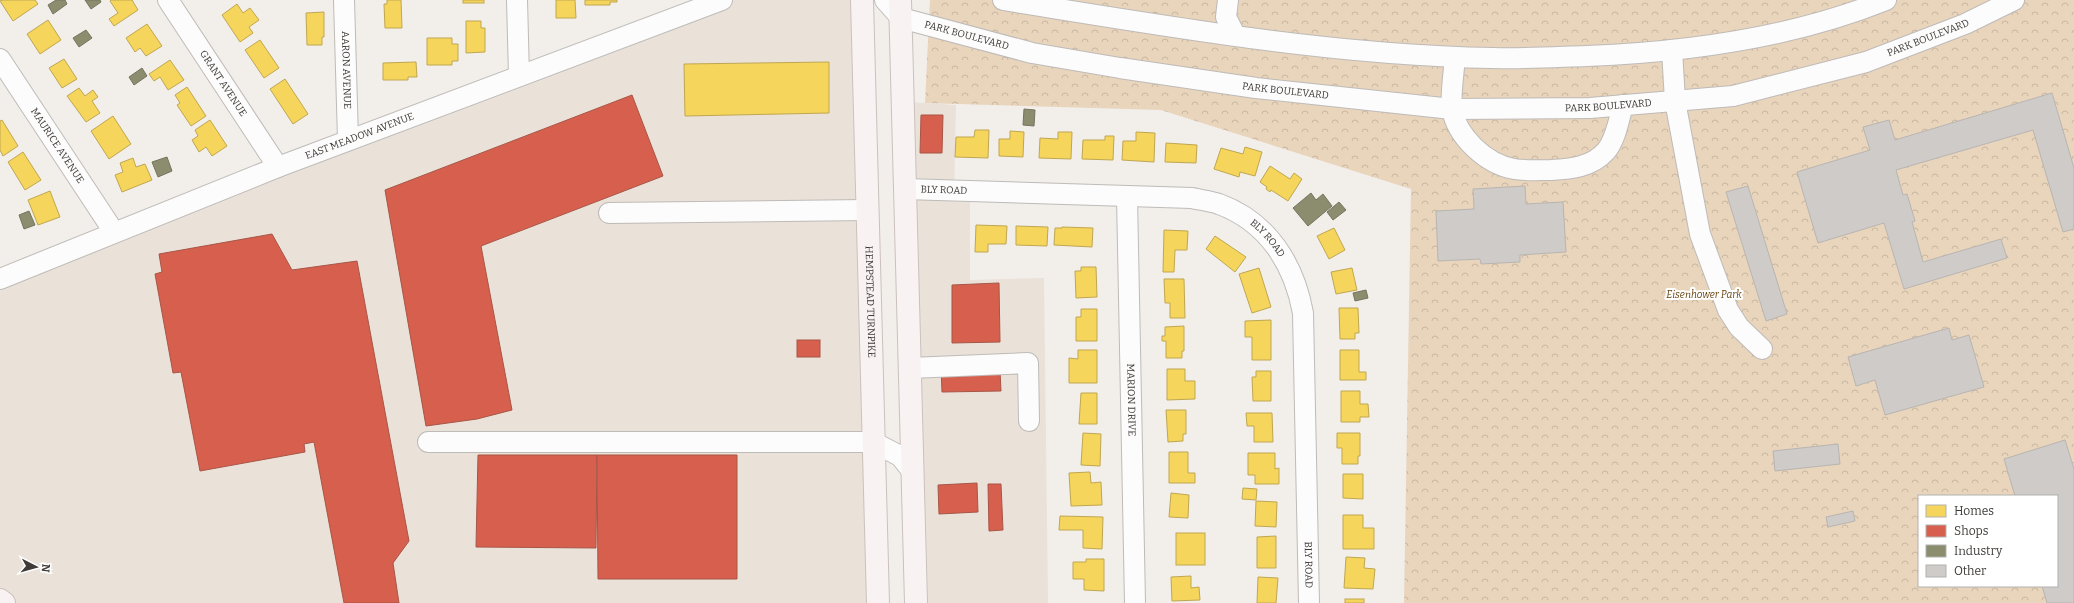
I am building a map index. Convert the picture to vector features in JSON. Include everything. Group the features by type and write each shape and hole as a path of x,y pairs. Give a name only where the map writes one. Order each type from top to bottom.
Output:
{"main road":[{"name":"HEMPSTEAD TURNPIKE","path":"862,0 878,603"},
{"path":"901,9 916,603"},
{"path":"0,600 4,603"}],"street":[{"name":"GRANT AVENUE","path":"168,0 278,167"},
{"name":"AARON AVENUE","path":"344,0 348,140"},
{"path":"517,0 519,76"},
{"name":"EAST MEADOW AVENUE","path":"0,279 278,167 519,76 691,6 722,0"},
{"path":"885,0 901,9"},
{"path":"1003,0 1234,35 1321,46 1455,57 1541,58 1631,54 1738,41 1824,22 1886,0"},
{"path":"1228,0 1226,17 1234,35"},
{"name":"PARK BOULEVARD","path":"901,9 1032,53 1120,68 1256,88 1452,109 1590,108 1733,96 1863,63 1965,24 2014,0"},
{"path":"1672,50 1675,102 1693,202 1707,258 1728,310 1739,327 1762,349"},
{"path":"1455,57 1452,109 1462,133 1489,160 1514,169 1528,171 1573,169 1594,162 1607,150 1614,135 1623,105"},
{"name":"MAURICE AVENUE","path":"0,59 114,232"},
{"name":"BLY ROAD","path":"905,189 1192,198 1218,204 1237,213 1263,232 1281,252 1292,273 1299,290 1303,313 1309,603"},
{"name":"MARION DRIVE","path":"1127,196 1135,603"},
{"path":"609,213 867,210"},
{"path":"910,368 1028,363 1029,421"},
{"path":"428,442 873,442 900,456 912,471"}],"shaded area":[{"path":"722,0 862,0 878,603 4,603 0,600 0,279"},
{"path":"907,102 956,105 954,202 970,202 970,280 1044,278 1048,603 920,603"}],"green space":[{"name":"Eisenhower Park","path":"930,0 2074,0 2074,603 1404,603 1411,189 1161,110 925,103"}],"building: Homes":[{"path":"35,0 38,4 13,21 0,1"},
{"path":"132,0 138,10 114,26 109,19 118,13 110,1"},
{"path":"387,0 401,0 402,28 385,28 384,4 387,4"},
{"path":"463,0 484,0 484,3 463,3"},
{"path":"556,0 575,0 576,18 556,18"},
{"path":"585,0 617,0 617,2 610,2 610,5 585,5"},
{"path":"237,4 243,13 250,8 259,20 249,27 253,33 240,42 222,15"},
{"path":"324,12 324,37 322,37 322,45 307,45 306,13"},
{"path":"48,20 61,40 40,54 27,34"},
{"path":"466,21 481,21 481,28 485,28 485,52 466,53"},
{"path":"147,24 162,46 146,56 140,48 135,52 126,38"},
{"path":"427,38 452,38 452,44 458,44 458,61 452,61 452,65 427,65"},
{"path":"260,40 279,68 264,78 245,50"},
{"path":"64,59 77,79 62,88 49,68"},
{"path":"170,60 184,80 168,90 160,77 154,81 149,74"},
{"path":"416,62 417,77 408,77 408,80 383,80 383,63"},
{"path":"829,62 829,113 685,116 684,64"},
{"path":"285,79 308,114 293,124 270,89"},
{"path":"187,87 206,116 191,126 177,105 180,103 175,95"},
{"path":"79,88 85,96 93,90 98,97 92,101 100,113 86,122 67,96"},
{"path":"113,116 131,144 109,159 91,131"},
{"path":"2,120 18,146 3,156 0,150 0,121"},
{"path":"210,120 227,146 212,156 206,147 199,152 192,140 198,136 195,130"},
{"path":"975,130 989,130 988,158 955,157 956,137 974,137"},
{"path":"1010,131 1024,132 1023,157 999,156 999,139 1010,139"},
{"path":"1058,132 1072,132 1071,159 1039,158 1040,138 1058,139"},
{"path":"1136,132 1155,133 1154,162 1122,160 1123,141 1136,141"},
{"path":"1105,136 1114,136 1113,160 1082,159 1083,140 1105,140"},
{"path":"1166,143 1197,145 1196,163 1165,162"},
{"path":"1245,147 1262,152 1255,176 1240,172 1239,177 1214,169 1221,148 1243,154"},
{"path":"23,152 41,180 25,190 8,162"},
{"path":"133,158 136,167 145,164 152,180 122,192 115,175 123,172 120,163"},
{"path":"1270,166 1290,179 1294,173 1302,179 1288,201 1271,190 1270,192 1266,189 1267,187 1260,182"},
{"path":"50,191 60,217 38,225 28,200"},
{"path":"976,225 1007,226 1006,244 988,244 988,252 975,252"},
{"path":"1016,226 1048,227 1047,246 1016,245"},
{"path":"1055,228 1093,228 1092,247 1054,245"},
{"path":"1334,228 1345,250 1329,259 1317,236"},
{"path":"1164,230 1188,231 1187,250 1175,250 1174,272 1163,272"},
{"path":"1215,236 1246,257 1235,272 1206,249"},
{"path":"1081,267 1096,267 1097,297 1076,298 1075,271 1081,271"},
{"path":"1259,268 1271,307 1252,313 1239,274"},
{"path":"1352,268 1357,290 1336,294 1331,272"},
{"path":"1164,279 1184,279 1185,318 1170,318 1170,303 1165,303"},
{"path":"1339,308 1358,308 1359,333 1355,333 1355,339 1340,339"},
{"path":"1081,309 1097,309 1097,341 1076,341 1076,317 1081,317"},
{"path":"1271,320 1271,360 1252,360 1252,337 1245,337 1245,321"},
{"path":"1184,326 1184,351 1182,351 1182,358 1166,358 1166,341 1162,341 1162,336 1165,336 1165,327"},
{"path":"1078,350 1097,350 1097,383 1069,383 1069,358 1078,359"},
{"path":"1340,350 1359,350 1359,372 1366,372 1366,380 1340,380"},
{"path":"1167,369 1185,369 1185,381 1195,381 1195,399 1167,400"},
{"path":"1256,371 1271,371 1271,401 1253,401 1252,377 1256,377"},
{"path":"1341,391 1360,391 1360,404 1368,404 1369,417 1360,417 1360,422 1341,422"},
{"path":"1081,393 1097,393 1097,424 1079,424"},
{"path":"1166,410 1186,410 1186,434 1183,434 1183,441 1168,442"},
{"path":"1246,413 1272,413 1273,442 1254,442 1254,426 1247,426"},
{"path":"1083,433 1101,434 1100,466 1081,465"},
{"path":"1337,433 1360,433 1360,456 1358,456 1358,464 1342,464 1342,448 1337,448"},
{"path":"1169,452 1188,452 1188,473 1195,473 1195,483 1169,483"},
{"path":"1248,453 1275,453 1275,469 1279,468 1279,484 1255,484 1255,475 1248,475"},
{"path":"1090,472 1091,483 1101,482 1102,505 1071,506 1069,473"},
{"path":"1343,474 1363,474 1363,499 1343,498"},
{"path":"1243,488 1257,489 1256,500 1242,499"},
{"path":"1171,493 1189,495 1188,518 1169,517"},
{"path":"1256,501 1277,502 1276,527 1255,526"},
{"path":"1343,515 1363,515 1363,528 1374,528 1374,549 1343,549"},
{"path":"1060,516 1103,517 1102,549 1083,548 1083,530 1059,530"},
{"path":"1176,533 1205,533 1205,565 1176,565"},
{"path":"1276,536 1276,568 1257,568 1257,537"},
{"path":"1346,557 1365,558 1364,568 1375,569 1373,589 1344,588"},
{"path":"1086,559 1104,559 1104,591 1084,590 1084,579 1073,579 1073,562 1086,562"},
{"path":"1191,576 1191,588 1199,587 1200,600 1172,601 1171,577"},
{"path":"1258,577 1278,578 1276,603 1257,603"},
{"path":"1345,599 1364,599 1364,603 1345,603"}],"building: Shops":[{"path":"632,95 663,176 481,246 512,410 477,419 426,426 385,190"},
{"path":"921,115 943,115 942,153 920,153"},
{"path":"272,234 292,270 357,261 409,541 393,563 399,603 344,603 314,442 304,444 305,452 200,471 181,372 173,373 155,274 162,272 159,254"},
{"path":"999,283 1000,342 952,343 952,285"},
{"path":"797,340 820,340 820,357 797,357"},
{"path":"941,368 1000,371 1001,391 942,392"},
{"path":"478,455 597,455 596,548 476,547"},
{"path":"597,455 737,455 737,579 598,579"},
{"path":"977,483 978,512 939,514 938,485"},
{"path":"988,484 1001,484 1003,530 989,531"}],"building: Industry":[{"path":"56,0 65,0 67,4 53,14 48,5"},
{"path":"85,0 100,0 101,2 91,9"},
{"path":"86,30 92,38 79,47 73,38"},
{"path":"142,68 147,76 134,85 129,77"},
{"path":"1024,109 1035,110 1034,126 1023,125"},
{"path":"167,157 172,171 158,177 152,162"},
{"path":"1311,193 1316,200 1323,194 1332,206 1308,226 1293,208"},
{"path":"1339,202 1346,210 1333,220 1327,212"},
{"path":"29,211 35,225 24,229 19,215"},
{"path":"1366,290 1368,298 1355,301 1353,293"}],"building: Other":[{"path":"2052,93 2074,168 2074,229 2063,232 2033,130 1896,170 1903,195 1907,194 1915,221 1912,222 1923,262 2001,239 2007,258 1904,289 1884,223 1818,243 1797,172 1870,150 1863,127 1889,120 1895,140"},
{"path":"1525,186 1526,204 1563,202 1566,252 1520,255 1520,262 1481,264 1480,259 1438,261 1436,211 1474,209 1473,189"},
{"path":"1748,186 1787,314 1766,321 1726,192"},
{"path":"1949,328 1952,340 1969,335 1984,387 1885,415 1875,380 1856,386 1848,357"},
{"path":"2065,440 2074,469 2074,603 2047,603 2042,587 2058,587 2058,495 2015,495 2004,459"},
{"path":"1838,444 1840,464 1775,471 1773,451"},
{"path":"1853,511 1855,521 1828,527 1826,517"}]}
